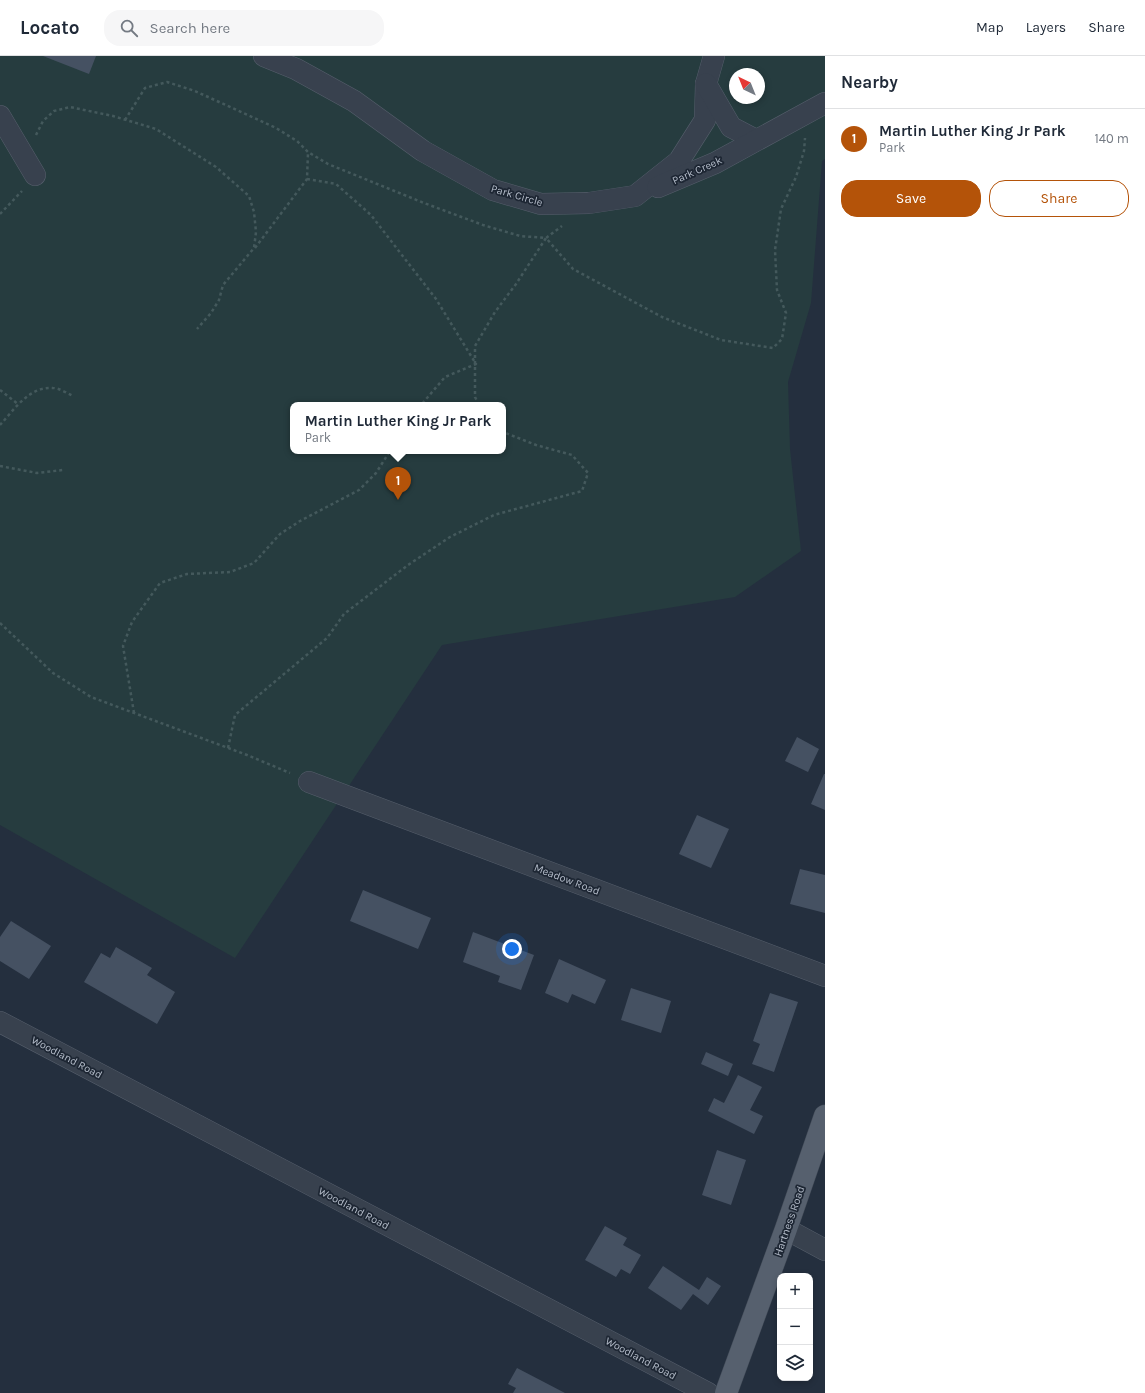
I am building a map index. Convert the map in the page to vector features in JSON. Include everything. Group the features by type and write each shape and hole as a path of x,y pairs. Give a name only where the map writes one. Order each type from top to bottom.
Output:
{"main road":[{"name":"Hartness Road","path":"726,1393 786,1229 825,1116"}],"street":[{"name":"Park Circle","path":"264,56 296,69 354,100 423,151 493,190 541,204 589,203 635,196 679,161 705,120 706,84 714,56"},
{"path":"706,84 731,127 756,140"},
{"name":"Park Creek","path":"635,196 715,163 825,103"},
{"path":"0,116 34,175"},
{"name":"Meadow Road","path":"309,782 825,976"},
{"name":"Woodland Road","path":"0,1022 708,1393"},
{"path":"786,1229 825,1250"}],"path":[{"path":"125,120 145,88 168,82 195,91 276,128 297,141 308,152 354,176 483,225 520,236 546,238 573,269 662,317 721,340 773,348 782,339 786,313 777,290 775,250 781,209 796,177 804,151 805,114"},
{"path":"19,149 34,140 43,121 54,111 70,107 156,129 216,167 249,196 255,218 256,232 254,248"},
{"path":"197,329 211,313 219,300 223,285 254,248 307,179 308,152"},
{"path":"0,214 19,195 34,175"},
{"path":"307,179 336,184 371,215 436,299 476,364"},
{"path":"478,402 476,397 475,346 494,312 516,284 546,238 589,203"},
{"path":"424,402 445,378 476,364"},
{"path":"0,425 18,404 36,390 53,388 73,396"},
{"path":"0,390 18,404"},
{"path":"228,748 235,715 327,638 344,614 408,565 450,536 494,515 582,491 588,473 572,454 536,445 506,433"},
{"path":"134,713 123,646 132,622 160,583 187,574 230,572 254,563 280,534 300,521 359,490 376,473 388,454"},
{"path":"0,466 37,473 63,470"},
{"path":"0,623 54,673 91,697 228,748 309,782"}],"green space":[{"path":"0,56 825,56 825,159 822,161 811,303 788,382 790,449 801,551 735,597 442,645 235,958 0,825"}],"building":[{"path":"43,56 96,56 89,74"},
{"path":"797,737 819,749 808,772 785,761"},
{"path":"825,774 825,810 811,804"},
{"path":"697,815 729,829 711,868 679,854"},
{"path":"800,869 825,875 825,913 790,904"},
{"path":"363,890 431,918 418,949 350,921"},
{"path":"11,921 51,946 29,979 0,961 0,937"},
{"path":"473,932 534,955 521,990 498,982 500,976 463,962"},
{"path":"116,947 152,968 147,975 175,992 157,1024 84,982 101,953 110,958"},
{"path":"559,959 606,980 595,1004 572,994 568,1003 545,993"},
{"path":"631,988 671,1001 661,1033 621,1020"},
{"path":"770,993 798,1002 774,1072 752,1064 760,1044 753,1041"},
{"path":"706,1052 733,1064 728,1076 701,1064"},
{"path":"738,1075 762,1087 750,1110 763,1116 754,1134 708,1111 714,1098 724,1103"},
{"path":"717,1150 746,1160 731,1205 702,1195"},
{"path":"605,1226 627,1238 623,1245 641,1255 630,1274 621,1269 616,1277 585,1260"},
{"path":"663,1266 699,1290 707,1277 721,1286 708,1305 693,1294 681,1310 648,1288"},
{"path":"517,1368 565,1393 513,1393 516,1388 508,1384"}],"place":[{"name":"Martin Luther King Jr Park","path":"398,500"}]}
